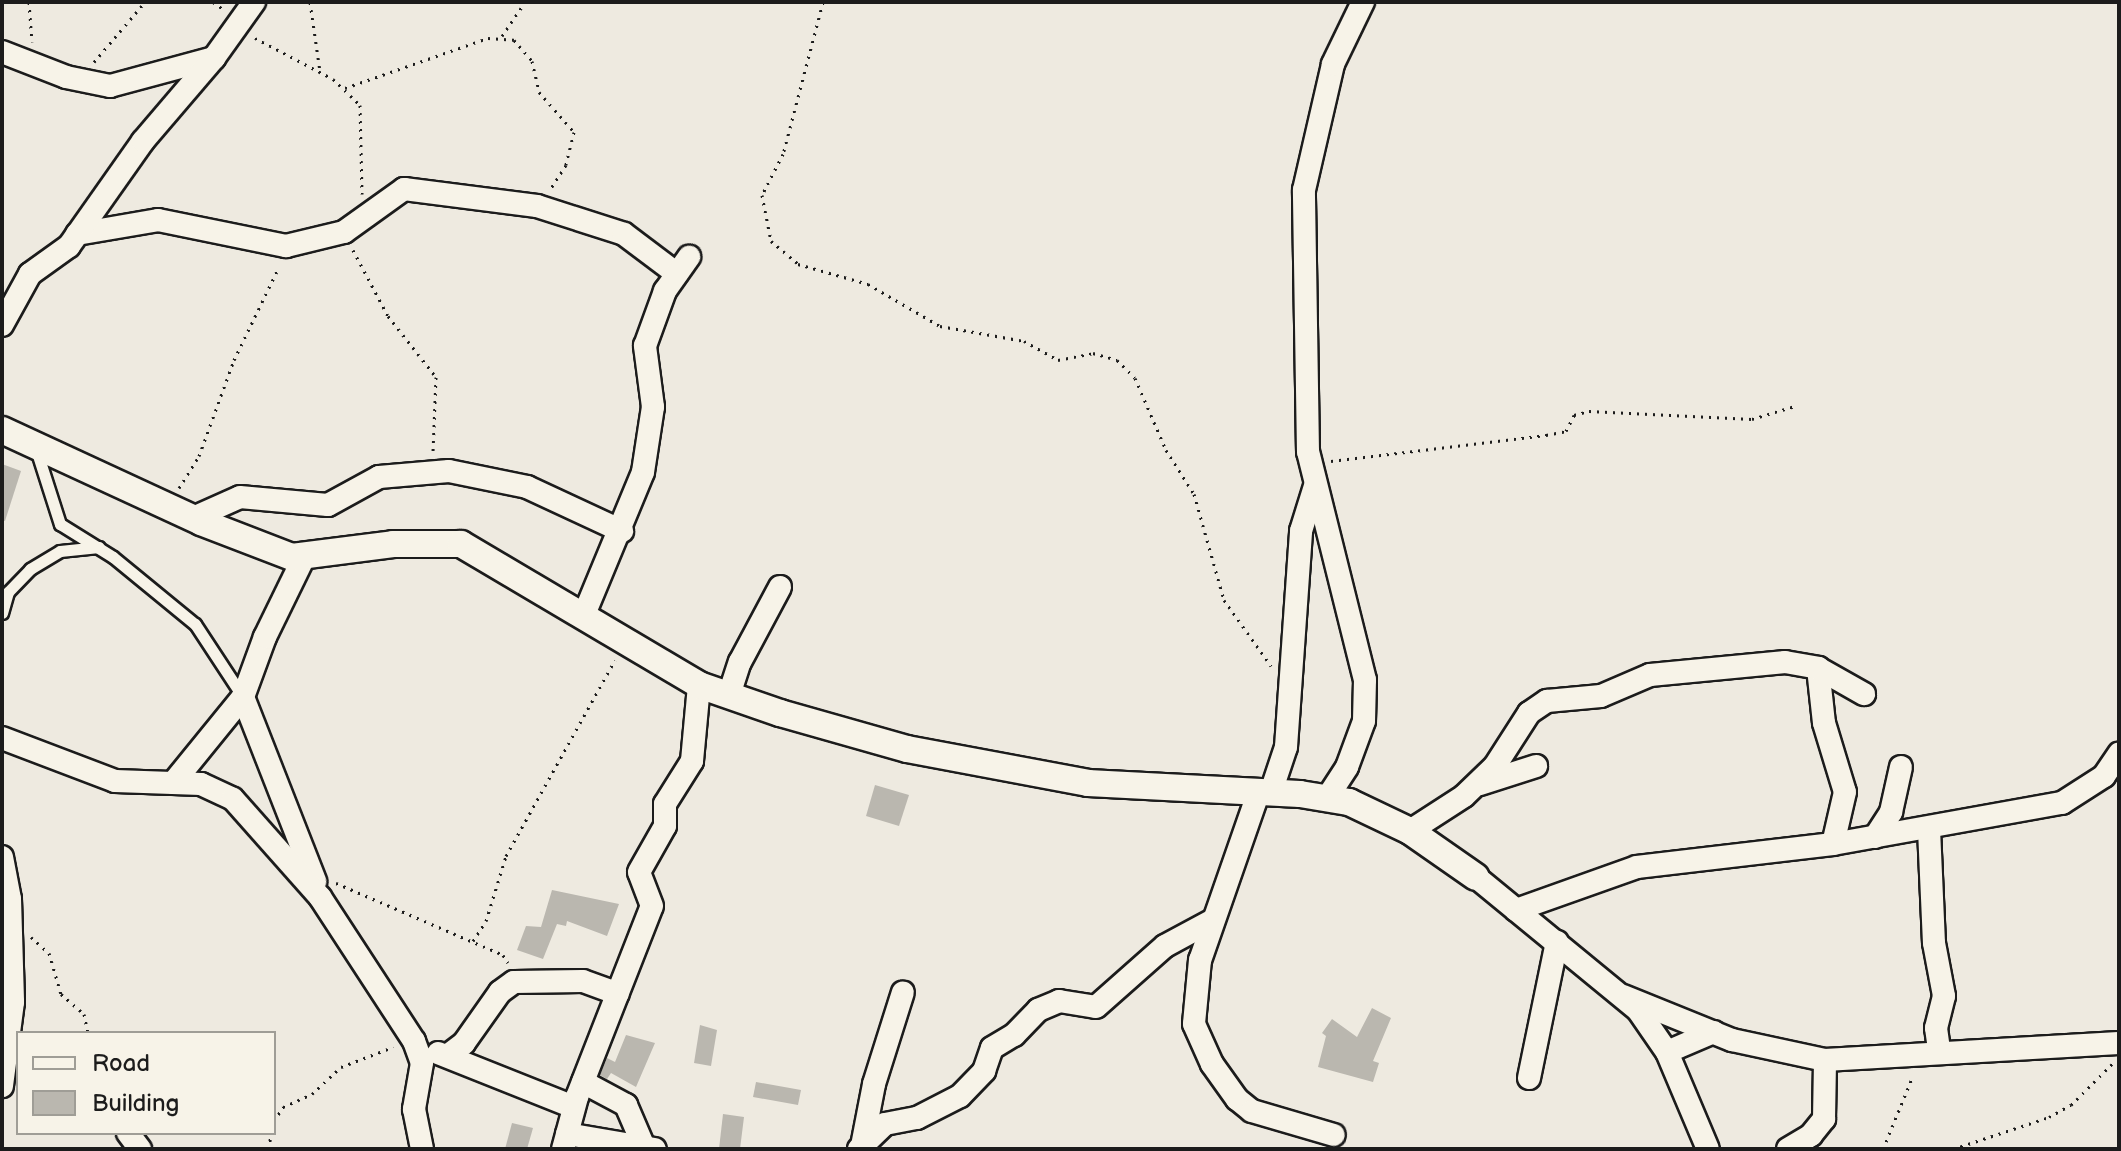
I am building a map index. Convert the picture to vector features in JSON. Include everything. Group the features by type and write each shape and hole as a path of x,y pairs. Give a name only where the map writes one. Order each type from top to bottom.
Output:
{"street":[{"path":"2,325 30,274 77,234 135,151 214,58 254,2"},
{"path":"1327,798 1347,767 1364,721 1365,680 1313,473 1304,190 1333,64 1363,2"},
{"path":"2,52 78,80 110,86 214,58"},
{"path":"77,234 158,220 286,246 352,227 404,189 537,206 624,234 683,266 665,291 645,346 653,407 643,472 622,531 583,617"},
{"path":"2,430 274,551 304,557 393,544 461,544 699,685 893,745 1003,769 1088,783 1265,792 1349,802 1410,831 1476,877 1623,996 1667,1052 1708,1149"},
{"path":"182,512 247,497 328,505 379,477 433,471 527,487 622,531"},
{"path":"1313,473 1301,531 1293,690 1286,747 1213,920 1192,1004 1194,1024 1212,1064 1237,1099 1252,1111 1334,1135"},
{"path":"173,783 243,697 265,637 304,557"},
{"path":"729,695 740,662 780,587"},
{"path":"1410,831 1474,787 1503,755 1529,713 1547,701 1601,696 1650,675 1785,662 1818,668 1864,694"},
{"path":"1818,668 1824,723 1845,792 1833,844"},
{"path":"650,1148 565,1142 583,1082 652,906 639,869 665,826 665,804 692,761 699,685"},
{"path":"243,697 320,897"},
{"path":"2,738 115,781 201,784 233,799 320,897 414,1041 422,1070 414,1109 422,1149"},
{"path":"1516,910 1637,867 1833,844 2062,803 2094,784 2119,754"},
{"path":"1474,787 1536,766"},
{"path":"1875,837 1891,812 1901,767"},
{"path":"1929,829 1934,943 1944,996 1929,1051"},
{"path":"2,857 13,972 9,1051 2,1086"},
{"path":"860,1148 885,1124 917,1118 960,1096 984,1071 992,1048 1014,1035 1038,1010 1059,1001 1096,1007 1165,946 1213,920"},
{"path":"1529,1078 1557,942"},
{"path":"447,1056 464,1043 509,984 583,981 618,994"},
{"path":"860,1148 874,1084 903,992"},
{"path":"1623,996 1771,1052 1825,1060 1929,1051 2119,1043"},
{"path":"1667,1052 1714,1032"},
{"path":"414,1041 574,1107"},
{"path":"1788,1149 1811,1135 1824,1119 1825,1060"},
{"path":"583,1082 626,1105 650,1148"}],"lane":[{"path":"34,444 60,524 100,547 195,624 243,697"},
{"path":"2,613 8,592 30,569 60,551 100,547"}],"path":[{"path":"29,2 29,62"},
{"path":"78,80 145,2"},
{"path":"310,2 320,71"},
{"path":"345,88 502,36 525,2"},
{"path":"823,2 783,154 762,195 771,241 798,264 868,284 940,326 1024,341 1058,360 1093,353 1117,360 1135,378 1166,450 1194,494 1224,600 1247,638 1293,690"},
{"path":"237,29 320,71 345,88 363,111 352,227 388,316 439,385 433,471"},
{"path":"502,36 524,49 539,92 574,132 566,165 537,206"},
{"path":"182,512 234,360 286,246"},
{"path":"1313,473 1566,431 1574,415 1589,411 1752,419 1795,406"},
{"path":"473,941 486,921 506,856 625,643"},
{"path":"311,870 503,955 509,984"},
{"path":"27,933 49,953 57,986 84,1014 88,1031"},
{"path":"276,1118 283,1107 312,1094 341,1067 414,1041"},
{"path":"1883,1149 1929,1051"},
{"path":"1953,1149 2016,1131 2060,1111 2119,1058"}],"building":[{"path":"2,464 21,471 5,521 2,520"},
{"path":"875,785 909,795 899,826 866,816"},
{"path":"552,890 619,904 607,936 567,921 566,926 557,924 543,959 517,950 526,926 541,927"},
{"path":"1372,1008 1391,1018 1373,1061 1379,1063 1373,1082 1318,1067 1326,1036 1322,1033 1332,1019 1357,1037"},
{"path":"700,1025 717,1030 711,1066 694,1063"},
{"path":"626,1035 655,1043 636,1087 611,1073 607,1079 600,1075 607,1058 615,1062"},
{"path":"756,1082 801,1090 798,1105 753,1097"},
{"path":"723,1114 744,1117 740,1149 719,1149"},
{"path":"512,1123 533,1128 527,1149 505,1149"}]}
